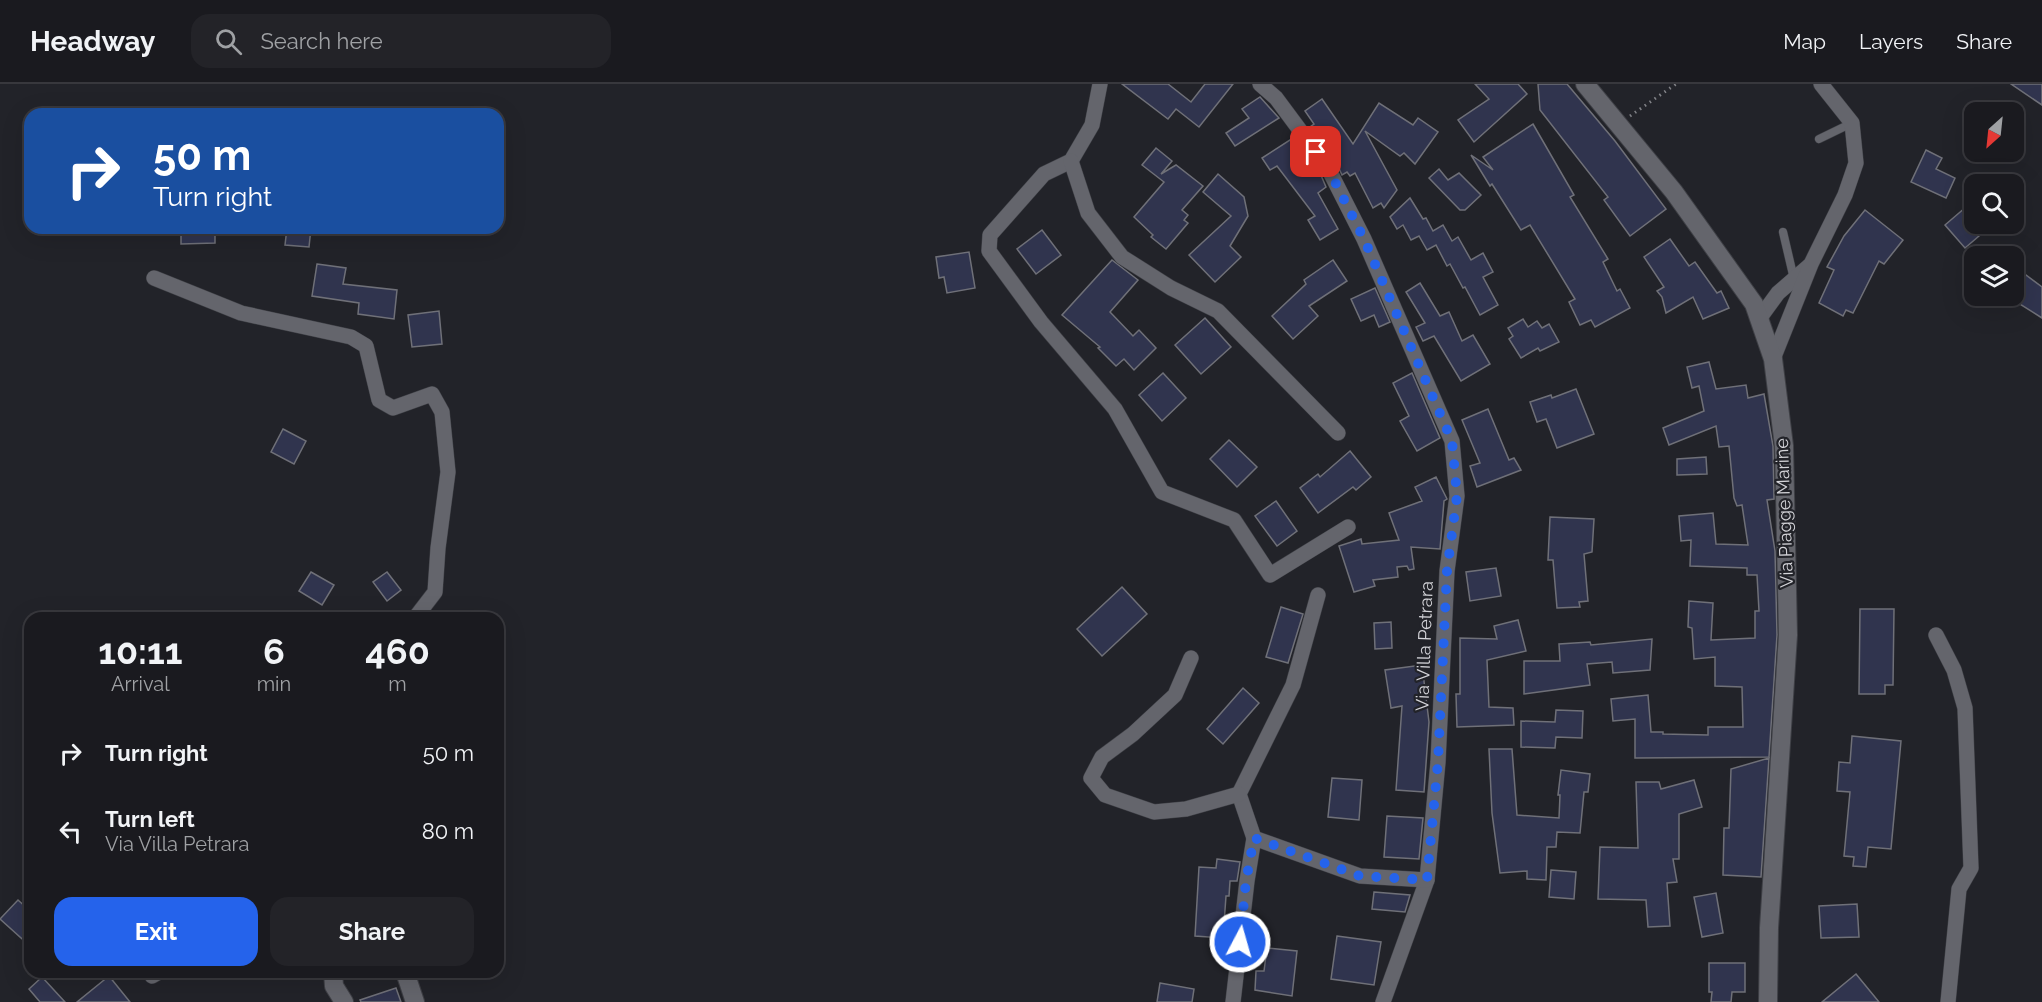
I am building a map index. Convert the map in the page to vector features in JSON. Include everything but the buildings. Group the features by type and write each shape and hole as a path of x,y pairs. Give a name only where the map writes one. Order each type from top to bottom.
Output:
{"street":[{"path":"1100,84 1092,125 1071,161 1044,174 990,235 989,251 1041,322 1114,409 1162,492 1234,520 1270,575 1348,527"},
{"name":"Via Villa Petrara","path":"1260,84 1276,98 1328,168 1364,239 1452,441 1457,496 1447,571 1438,762 1427,880 1383,1002"},
{"name":"Via Piagge Marine","path":"1585,84 1681,201 1754,304 1773,359 1784,446 1788,635 1769,928 1768,1002"},
{"path":"1773,359 1811,264 1845,195 1856,163 1852,123 1821,84"},
{"path":"1071,161 1088,213 1122,257 1171,288 1218,311 1338,434"},
{"path":"1759,319 1778,293 1811,264"},
{"path":"154,278 241,313 351,337 366,346 380,400 393,408 432,394 442,412 448,472 435,592 420,612"},
{"path":"1233,1002 1246,881 1254,838 1239,794 1293,685 1318,595"},
{"path":"1936,635 1954,670 1965,708 1971,868 1959,889 1947,1002"},
{"path":"1191,658 1175,695 1133,734 1102,757 1091,778 1105,795 1154,812 1186,809 1239,794"},
{"path":"1254,838 1360,876 1427,880"},
{"path":"333,978 334,986 344,1002"},
{"path":"407,978 415,1002"}],"lane":[{"path":"1819,140 1852,123"},
{"path":"1783,232 1794,279"}],"path":[{"path":"1619,124 1676,84"}],"route":[{"path":"1240,942 1246,881 1254,838 1360,876 1427,880 1438,762 1447,571 1457,496 1452,441 1364,239 1328,168 1316,152"}]}
